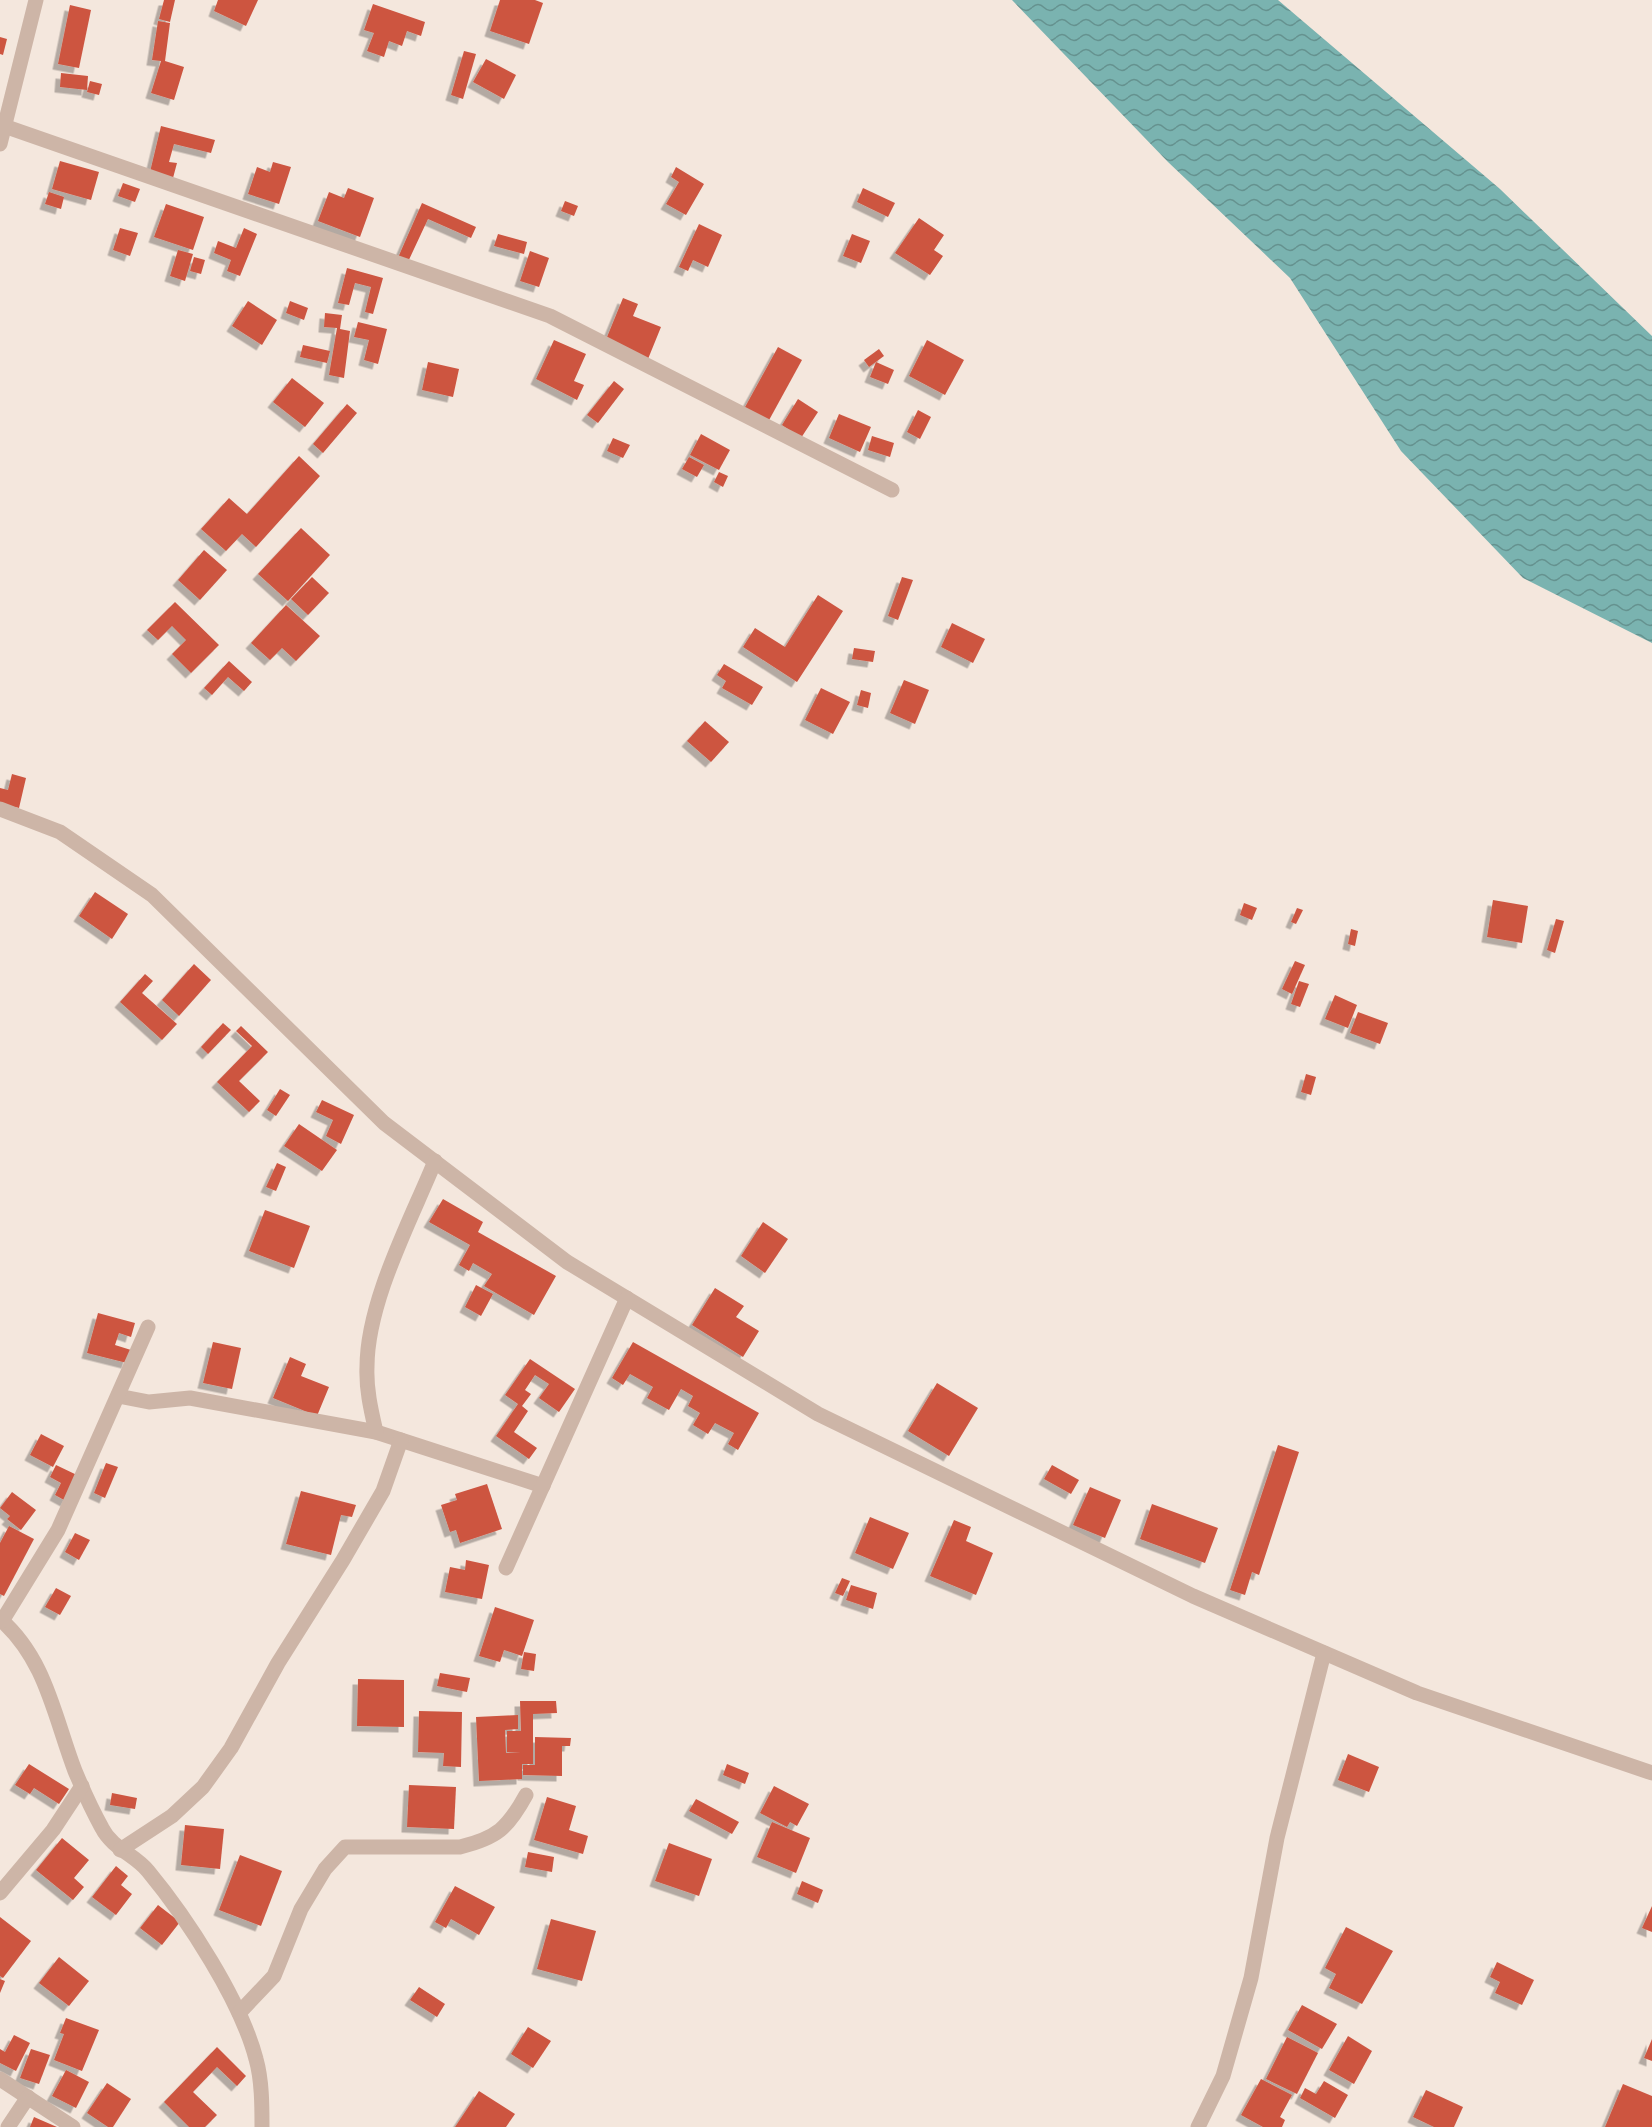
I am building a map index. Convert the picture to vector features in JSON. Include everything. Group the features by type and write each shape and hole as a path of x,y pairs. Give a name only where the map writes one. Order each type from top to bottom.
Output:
{"street":[{"path":"0,144 36,0"},
{"path":"4,126 550,316 892,490"},
{"path":"0,809 60,832 152,895 384,1123 567,1262 818,1414 1193,1596 1324,1653 1417,1693 1652,1773"},
{"path":"376,1432 368,1399 366,1366 369,1334 378,1302 435,1161"},
{"path":"506,1568 627,1298"},
{"path":"148,1327 58,1530 1,1620 34,1658 50,1693 82,1786 104,1831 120,1850 147,1869 172,1903 239,2013 257,2061 262,2127"},
{"path":"118,1396 148,1402 190,1398 376,1432 543,1486"},
{"path":"120,1850 172,1816 203,1787 231,1748 278,1663 343,1560 383,1491 400,1440"},
{"path":"1198,2127 1223,2076 1251,1978 1277,1838 1324,1653"},
{"path":"0,1893 53,1830 82,1786"},
{"path":"239,2013 274,1976 301,1909 325,1869 345,1847 372,1845 460,1847 475,1843 496,1835 514,1818 526,1795"},
{"path":"0,2079 73,2127"},
{"path":"8,2127 28,2097"}],"water":[{"path":"1012,0 1278,0 1500,189 1652,336 1652,643 1523,578 1401,451 1290,278 1168,162"}],"building":[{"path":"164,0 175,0 170,22 159,19"},
{"path":"218,0 258,0 246,26 214,11"},
{"path":"500,0 535,0 543,3 529,44 490,31"},
{"path":"373,4 425,22 421,36 407,31 402,46 389,41 384,57 367,51 374,33 364,30"},
{"path":"70,5 91,10 79,68 58,64"},
{"path":"158,21 170,23 165,61 184,67 174,100 151,93 161,61 152,60"},
{"path":"0,37 7,39 3,55 0,54"},
{"path":"464,51 476,54 463,99 451,95"},
{"path":"486,59 516,75 504,99 473,82"},
{"path":"61,73 88,76 87,90 60,87"},
{"path":"90,81 102,84 99,95 87,92"},
{"path":"161,126 215,140 211,153 174,144 169,162 177,163 173,178 150,172"},
{"path":"60,161 99,172 91,200 52,189"},
{"path":"273,162 291,167 279,204 248,194 257,167 270,172"},
{"path":"676,167 704,184 686,215 666,204 679,182 671,177"},
{"path":"123,183 140,189 135,202 118,196"},
{"path":"348,188 374,198 360,237 318,221 329,192 344,198"},
{"path":"863,188 895,203 888,217 857,202"},
{"path":"49,192 64,197 61,209 45,204"},
{"path":"565,201 578,206 574,216 561,211"},
{"path":"422,203 476,227 471,238 428,219 407,264 397,260"},
{"path":"166,204 204,217 193,250 154,237"},
{"path":"919,218 944,235 934,250 943,256 930,275 895,253"},
{"path":"699,224 722,235 708,267 693,260 688,271 679,267"},
{"path":"120,228 138,233 130,256 113,250"},
{"path":"244,228 257,234 240,276 227,271 231,260 214,253 218,241 236,248"},
{"path":"498,234 527,242 524,254 494,246"},
{"path":"852,234 870,241 861,263 843,256"},
{"path":"178,250 193,254 185,281 170,276"},
{"path":"530,251 549,258 539,287 520,281"},
{"path":"194,257 205,260 201,274 190,271"},
{"path":"347,268 383,278 373,314 365,312 371,287 355,283 349,305 338,303"},
{"path":"623,298 638,304 633,316 661,327 648,359 605,342"},
{"path":"248,301 277,320 262,345 232,326"},
{"path":"290,301 308,308 304,320 286,313"},
{"path":"325,313 342,315 340,329 350,331 344,378 329,375 337,328 324,327"},
{"path":"358,322 387,329 378,364 364,360 369,340 354,337"},
{"path":"554,340 586,354 574,381 584,385 577,400 536,379"},
{"path":"927,340 964,360 945,395 909,376"},
{"path":"303,345 330,351 327,363 300,357"},
{"path":"778,347 802,360 768,422 744,409"},
{"path":"879,349 884,356 869,367 864,360"},
{"path":"428,362 459,369 453,397 422,390"},
{"path":"876,362 894,370 888,384 870,377"},
{"path":"292,378 324,403 305,427 273,402"},
{"path":"614,381 624,389 598,423 587,415"},
{"path":"798,399 818,412 801,438 782,425"},
{"path":"347,404 357,413 323,453 313,444"},
{"path":"918,410 931,417 920,439 907,432"},
{"path":"839,414 871,427 860,452 829,438"},
{"path":"701,434 730,450 719,470 690,455"},
{"path":"872,436 894,443 890,457 868,450"},
{"path":"613,438 630,445 623,458 607,451"},
{"path":"299,456 320,476 256,547 242,534 226,551 201,529 229,498 247,514"},
{"path":"689,457 704,465 697,477 682,469"},
{"path":"719,472 728,476 723,487 714,482"},
{"path":"301,528 330,555 288,601 258,574"},
{"path":"204,550 227,570 200,600 178,580"},
{"path":"312,577 329,593 308,615 291,599"},
{"path":"902,577 913,580 898,620 888,616"},
{"path":"818,595 843,611 797,682 743,647 755,628 785,647"},
{"path":"175,602 219,645 191,673 172,654 186,640 172,626 158,640 147,630"},
{"path":"286,605 320,636 296,661 282,648 270,660 251,643"},
{"path":"952,623 985,639 973,663 941,647"},
{"path":"854,648 875,651 873,662 852,659"},
{"path":"229,661 252,682 244,691 228,677 212,695 204,688"},
{"path":"724,664 763,687 752,705 722,688 726,681 717,675"},
{"path":"904,680 929,690 915,724 890,713"},
{"path":"821,688 850,702 833,734 805,720"},
{"path":"861,690 871,693 868,708 857,705"},
{"path":"705,721 729,742 711,762 687,741"},
{"path":"12,774 26,778 19,808 0,804 0,788 8,790"},
{"path":"95,892 128,914 112,939 79,916"},
{"path":"1493,900 1528,906 1522,943 1487,937"},
{"path":"1244,903 1257,908 1252,920 1240,915"},
{"path":"1297,908 1303,910 1296,924 1291,922"},
{"path":"1556,919 1564,921 1555,953 1547,950"},
{"path":"1351,929 1358,931 1355,946 1348,944"},
{"path":"1295,961 1305,965 1292,994 1282,989"},
{"path":"194,964 211,980 179,1016 162,1000"},
{"path":"145,974 153,981 142,993 177,1024 162,1040 120,1002"},
{"path":"1299,981 1309,984 1300,1007 1291,1004"},
{"path":"1335,995 1357,1005 1348,1028 1325,1019"},
{"path":"1358,1012 1388,1023 1380,1044 1350,1033"},
{"path":"223,1023 231,1030 208,1054 201,1047"},
{"path":"241,1026 268,1052 239,1081 260,1101 249,1112 217,1082 252,1046 236,1031"},
{"path":"1306,1074 1316,1077 1311,1095 1301,1092"},
{"path":"280,1089 290,1095 276,1116 267,1110"},
{"path":"322,1100 354,1115 341,1144 326,1136 333,1120 316,1112"},
{"path":"299,1124 337,1150 322,1171 284,1146"},
{"path":"277,1163 286,1167 276,1191 266,1187"},
{"path":"443,1199 483,1222 478,1232 556,1276 534,1315 484,1286 492,1274 473,1263 469,1271 459,1265 470,1245 429,1222"},
{"path":"265,1210 310,1226 294,1268 249,1251"},
{"path":"763,1222 788,1239 765,1273 741,1256"},
{"path":"476,1285 493,1294 481,1316 465,1307"},
{"path":"715,1288 744,1306 736,1317 759,1331 743,1357 692,1325"},
{"path":"98,1313 135,1323 131,1337 119,1333 115,1345 131,1350 127,1363 87,1353"},
{"path":"213,1342 241,1348 232,1389 203,1383"},
{"path":"633,1342 759,1413 738,1450 728,1444 734,1433 715,1423 708,1434 693,1425 700,1413 688,1406 693,1396 681,1389 669,1410 647,1398 653,1387 630,1374 623,1385 612,1378"},
{"path":"290,1357 306,1364 301,1376 329,1387 317,1416 273,1398"},
{"path":"530,1359 575,1389 559,1412 539,1398 549,1384 535,1375 525,1390 531,1394 522,1406 528,1411 514,1432 537,1448 529,1459 496,1436 518,1404 505,1395"},
{"path":"937,1383 978,1408 949,1456 908,1431"},
{"path":"41,1434 64,1446 53,1467 30,1455"},
{"path":"1278,1445 1299,1452 1259,1575 1252,1572 1245,1595 1230,1590"},
{"path":"106,1463 118,1467 105,1498 94,1493"},
{"path":"56,1465 79,1476 66,1501 55,1495 61,1483 50,1477"},
{"path":"1052,1465 1079,1480 1071,1494 1044,1479"},
{"path":"487,1484 502,1529 460,1543 456,1530 450,1532 441,1505 457,1500 455,1494"},
{"path":"1090,1487 1121,1500 1105,1538 1073,1525"},
{"path":"301,1491 356,1505 352,1517 341,1515 331,1555 286,1544"},
{"path":"12,1492 36,1510 21,1530 7,1519 10,1516 0,1508"},
{"path":"1152,1504 1218,1528 1205,1563 1140,1539"},
{"path":"870,1517 909,1533 893,1569 855,1553"},
{"path":"954,1520 971,1527 966,1541 993,1553 976,1595 930,1576"},
{"path":"9,1526 34,1539 4,1596 0,1594 0,1543"},
{"path":"75,1533 90,1540 79,1560 65,1552"},
{"path":"466,1560 489,1565 482,1599 445,1592 450,1567 465,1570"},
{"path":"842,1578 850,1581 843,1596 835,1593"},
{"path":"851,1585 877,1593 873,1609 846,1600"},
{"path":"56,1588 71,1596 60,1615 45,1607"},
{"path":"495,1607 534,1620 522,1656 504,1650 500,1662 479,1656"},
{"path":"524,1652 536,1654 534,1671 521,1669"},
{"path":"440,1673 470,1678 467,1692 437,1686"},
{"path":"358,1679 404,1680 404,1727 357,1726"},
{"path":"520,1701 556,1701 557,1713 533,1714 533,1764 522,1764 522,1779 479,1781 476,1717 518,1715 518,1729 505,1730 506,1753 521,1752 507,1752 507,1731 521,1731"},
{"path":"419,1711 462,1712 461,1767 443,1766 444,1753 418,1752"},
{"path":"535,1737 571,1738 570,1746 562,1746 562,1776 523,1775 523,1765 535,1765"},
{"path":"1348,1754 1379,1767 1369,1792 1338,1780"},
{"path":"29,1764 69,1789 59,1804 34,1788 30,1794 15,1785"},
{"path":"727,1764 749,1773 745,1784 723,1775"},
{"path":"409,1785 456,1787 454,1829 407,1827"},
{"path":"774,1786 809,1804 797,1826 790,1822 787,1827 760,1813"},
{"path":"112,1793 137,1798 135,1809 110,1805"},
{"path":"547,1797 576,1806 569,1830 588,1836 583,1854 534,1840"},
{"path":"696,1799 739,1822 732,1834 689,1811"},
{"path":"772,1822 810,1838 796,1873 757,1857"},
{"path":"185,1825 224,1829 220,1869 181,1865"},
{"path":"62,1838 89,1860 74,1878 84,1887 73,1900 36,1870"},
{"path":"669,1843 712,1859 699,1896 655,1881"},
{"path":"528,1852 554,1857 552,1872 525,1867"},
{"path":"240,1855 282,1871 261,1926 219,1910"},
{"path":"116,1866 128,1876 121,1885 132,1894 116,1915 92,1897"},
{"path":"802,1881 823,1890 818,1903 797,1894"},
{"path":"455,1886 495,1907 479,1935 451,1919 446,1928 435,1922"},
{"path":"158,1905 180,1922 162,1945 140,1928"},
{"path":"1652,1906 1652,1932 1642,1928"},
{"path":"0,1917 31,1941 3,1978 0,1976"},
{"path":"551,1919 596,1931 582,1981 537,1969"},
{"path":"1346,1927 1393,1951 1362,2004 1329,1988 1336,1974 1325,1968"},
{"path":"59,1957 89,1981 69,2006 39,1983"},
{"path":"1497,1962 1534,1980 1522,2005 1495,1993 1500,1982 1490,1977"},
{"path":"0,1979 5,1981 0,1993"},
{"path":"419,1987 445,2004 437,2017 410,2000"},
{"path":"1302,2005 1337,2024 1322,2049 1288,2030"},
{"path":"66,2018 99,2030 82,2071 54,2060 64,2034 60,2033"},
{"path":"528,2027 551,2041 533,2068 511,2054"},
{"path":"14,2035 30,2043 16,2071 0,2063 0,2049 5,2052"},
{"path":"1348,2036 1372,2051 1354,2084 1329,2070"},
{"path":"1287,2037 1318,2053 1297,2094 1266,2079"},
{"path":"1652,2039 1652,2061 1644,2058"},
{"path":"217,2047 246,2076 237,2086 217,2067 193,2092 217,2115 205,2127 189,2127 164,2102"},
{"path":"31,2049 50,2055 39,2084 20,2078"},
{"path":"66,2070 89,2082 76,2108 52,2096"},
{"path":"1261,2079 1292,2095 1280,2117 1285,2120 1282,2127 1263,2127 1241,2115"},
{"path":"1324,2081 1348,2095 1335,2118 1300,2098 1305,2088 1316,2094"},
{"path":"107,2083 131,2099 113,2127 108,2127 87,2113"},
{"path":"1623,2084 1652,2096 1652,2127 1605,2127"},
{"path":"1426,2090 1463,2107 1454,2127 1434,2127 1413,2117"},
{"path":"479,2091 515,2114 506,2127 455,2127"},
{"path":"34,2117 57,2127 30,2127"}]}
